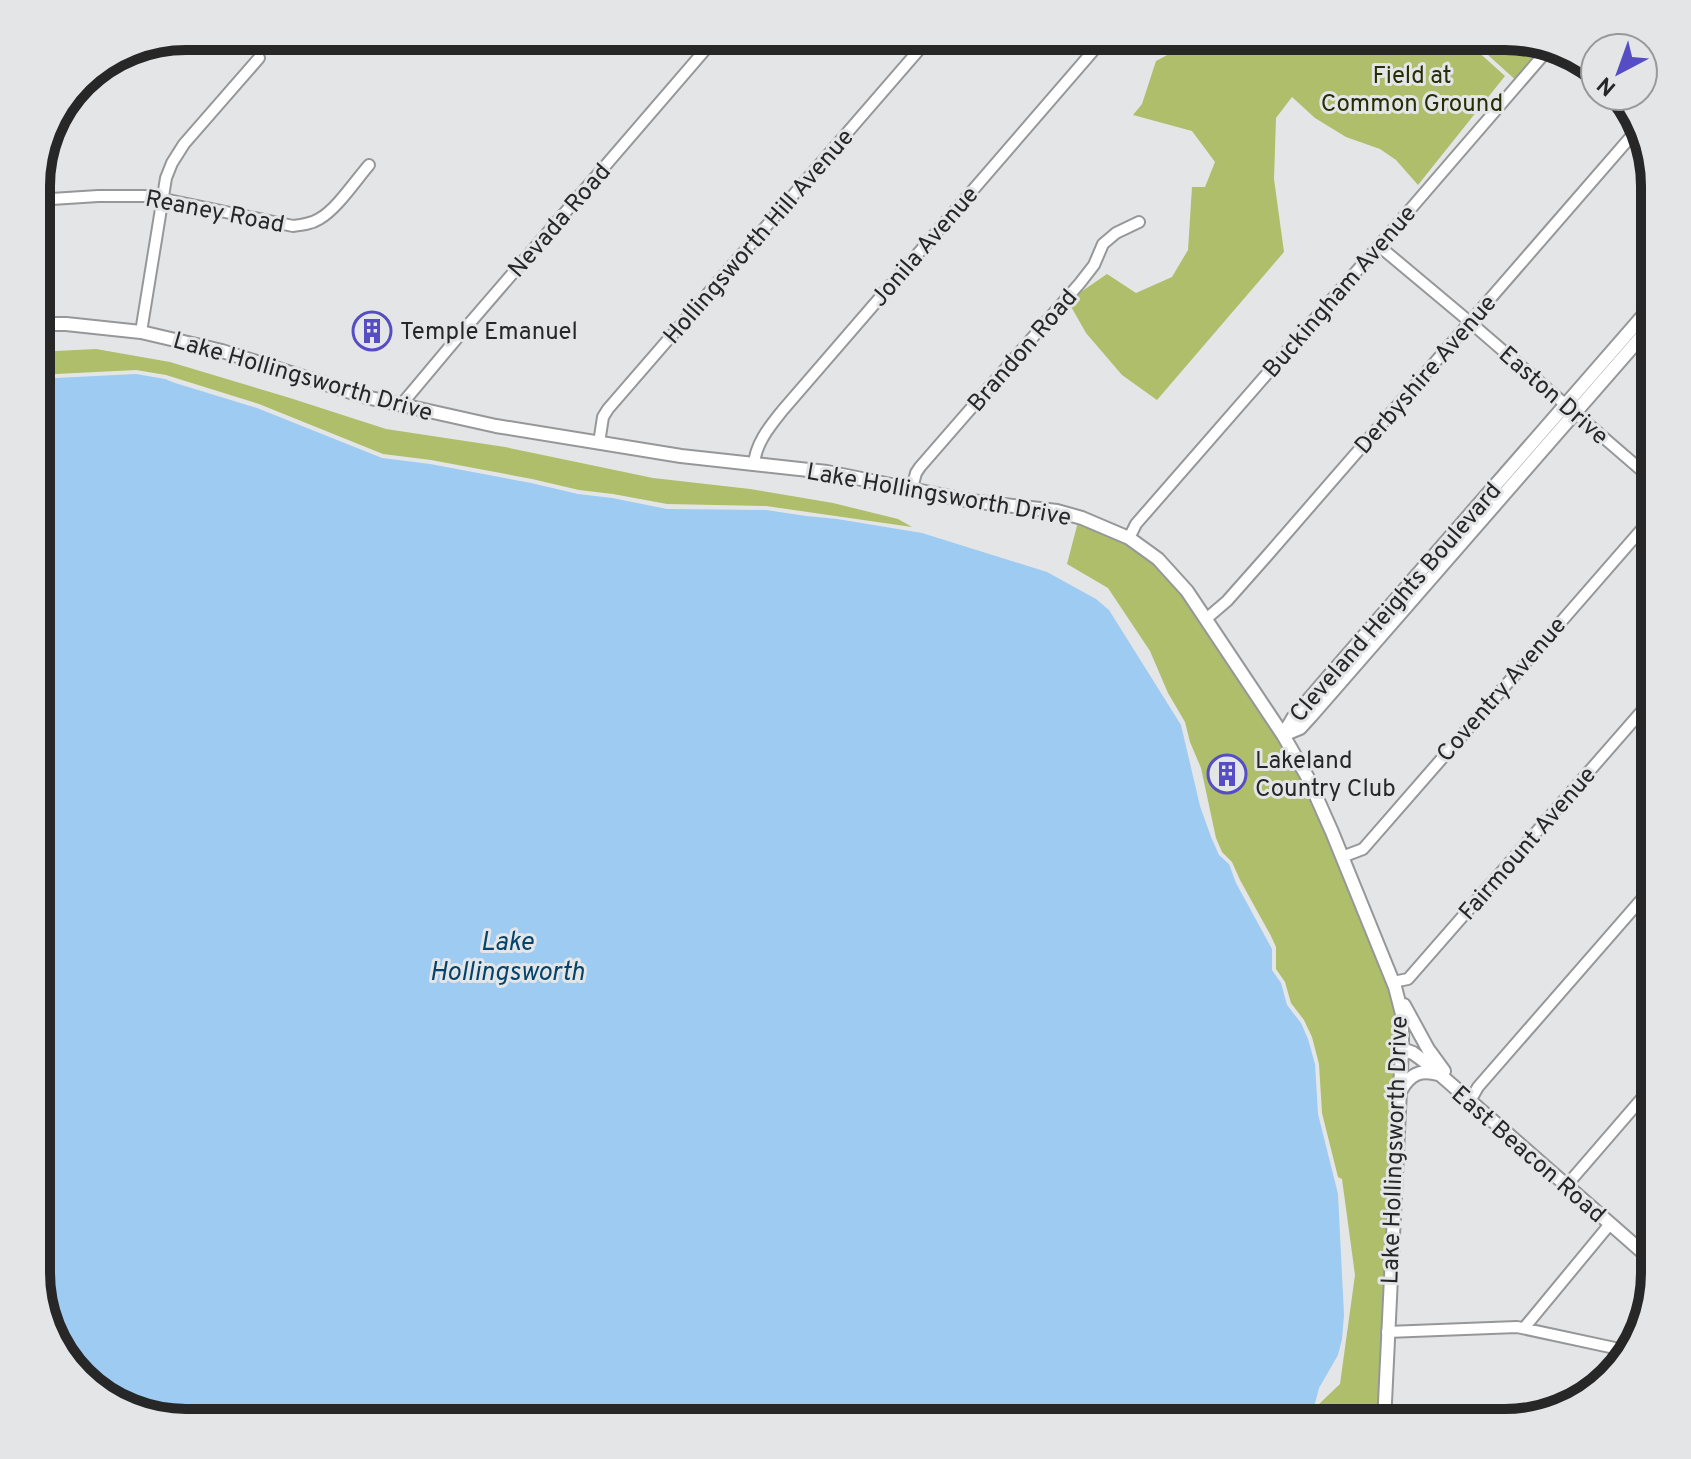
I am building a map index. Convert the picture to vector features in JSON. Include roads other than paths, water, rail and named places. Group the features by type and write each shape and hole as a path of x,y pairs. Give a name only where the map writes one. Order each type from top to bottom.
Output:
{"street":[{"name":"Nevada Road","path":"401,405 705,50"},
{"name":"Hollingsworth Hill Avenue","path":"599,443 603,417 608,409 919,50"},
{"name":"Jonila Avenue","path":"754,465 755,455 768,429 782,411 1094,50"},
{"name":"Buckingham Avenue","path":"1129,538 1146,512 1543,56"},
{"path":"141,332 166,178 178,152 259,58"},
{"name":"Derbyshire Avenue","path":"1206,619 1227,601 1632,136"},
{"name":"Reaney Road","path":"50,199 149,196 293,226 320,219 369,165"},
{"name":"Brandon Road","path":"912,488 920,467 1080,283 1094,265 1103,244 1116,233 1139,222"},
{"name":"Easton Drive","path":"1379,246 1641,470"},
{"name":"Cleveland Heights Boulevard","path":"1283,735 1300,728 1311,716 1427,573 1570,409 1641,320"},
{"name":"Lake Hollingsworth Drive","path":"50,324 141,332 222,351 366,397 507,428 681,456 827,472 970,501 1057,511 1129,538 1148,551 1187,591 1308,778 1394,985 1402,1014 1402,1049 1387,1332 1389,1409"},
{"name":"Cleveland Heights Boulevard","path":"1570,409 1641,335"},
{"name":"Coventry Avenue","path":"1342,857 1363,849 1641,530"},
{"name":"Fairmount Avenue","path":"1394,985 1408,979 1641,712"},
{"path":"1470,1101 1478,1087 1641,900"},
{"path":"1394,985 1451,1085"},
{"name":"East Beacon Road","path":"1402,1049 1413,1053 1439,1074 1641,1251"},
{"path":"1400,1093 1412,1076 1428,1071 1439,1074"},
{"path":"1566,1186 1641,1099"},
{"path":"1524,1328 1610,1224"},
{"path":"1387,1332 1517,1327 1617,1349"}],"water":[{"name":"Lake Hollingsworth","path":"136,374 165,379 257,408 382,458 430,464 578,494 667,509 766,510 922,533 1047,572 1096,599 1109,610 1181,725 1200,806 1211,837 1219,855 1229,864 1272,949 1272,970 1281,983 1287,1005 1301,1023 1315,1064 1318,1114 1338,1194 1344,1315 1338,1355 1319,1388 1314,1409 186,1409 134,1399 96,1375 78,1356 64,1333 50,1282 50,378"}],"place":[{"name":"Temple Emanuel","path":"372,331"},
{"name":"Lakeland Country Club","path":"1227,774"}],"park label":[{"name":"Field at Common Ground","path":"1412,89"}]}
